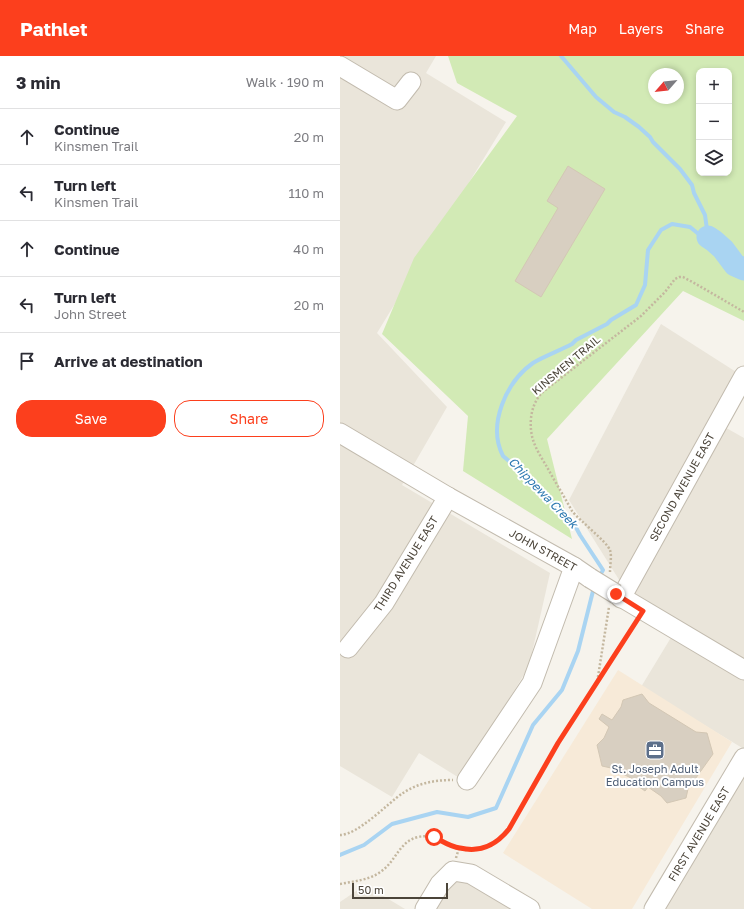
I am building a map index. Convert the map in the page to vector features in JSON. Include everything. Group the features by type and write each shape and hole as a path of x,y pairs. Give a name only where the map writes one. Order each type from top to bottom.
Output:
{"street":[{"path":"340,66 397,100 411,82"},
{"name":"SECOND AVENUE EAST","path":"615,600 744,376"},
{"name":"JOHN STREET","path":"340,433 448,497 574,567 590,578 615,600 643,611 744,670"},
{"name":"THIRD AVENUE EAST","path":"348,648 384,603 448,497"},
{"path":"467,780 532,683 574,567"},
{"name":"FIRST AVENUE EAST","path":"654,909 744,758"},
{"path":"425,909 440,884 453,871 471,874 530,909"}],"path":[{"name":"KINSMEN TRAIL","path":"610,570 611,554 608,546 578,518 541,458 533,440 531,425 532,412 535,402 544,391 641,316 665,292 675,279 679,277 683,277 744,312"},
{"path":"597,683 615,600"},
{"path":"340,884 364,879 376,874 384,869 407,842 417,837 434,837 459,848 476,850 493,844 501,838 509,829 558,743 643,611"},
{"path":"340,835 346,834 378,815 390,802 404,792 420,785 437,780 467,780"}],"shaded area":[{"path":"340,56 436,56 426,73 506,122 377,333 447,407 402,485 550,573 529,666 461,779 419,753 392,797 340,766"},
{"path":"661,324 744,377 721,425 744,438 744,749 641,687 678,626 628,594 569,500"},
{"path":"618,670 732,742 632,909 592,909 503,853"},
{"path":"744,769 744,909 663,909"},
{"path":"461,867 526,909 432,909"},
{"path":"365,885 405,909 340,909 340,902"}],"green space":[{"path":"448,56 744,56 744,321 683,291 547,439 572,539 463,471 468,416 382,334 414,258 517,116 457,83"}],"building":[{"path":"568,166 605,189 541,297 515,281 558,208 547,201"},
{"name":"St. Joseph Adult Education Campus","path":"642,694 649,703 696,732 707,733 713,754 688,789 686,798 667,803 661,796 648,787 645,791 635,784 637,781 611,768 602,766 597,745 604,738 609,727 599,719 602,714 612,720 621,707 623,700"}],"waterway":[{"name":"Chippewa Creek","path":"561,56 596,97 614,112 625,117 639,127 680,169 692,185 694,193 705,215 708,237 701,236 690,227 672,224 661,230 648,250 645,285 636,305 607,324 576,340 572,344 533,363 523,371 515,381 507,393 502,405 498,418 497,431 503,456 533,481 573,522 603,570 599,577"},
{"name":"Chippewa Creek","path":"708,237 723,249 735,265 744,269"},
{"name":"Chippewa Creek","path":"340,855 364,845 392,824 437,812 468,817 496,808 533,725 562,690 578,651 594,587"}],"place":[{"name":"St. Joseph Adult Education Campus","path":"655,750"}],"route":[{"path":"434,837 459,848 476,850 493,844 509,829 580,707 643,611 616,594"}]}
